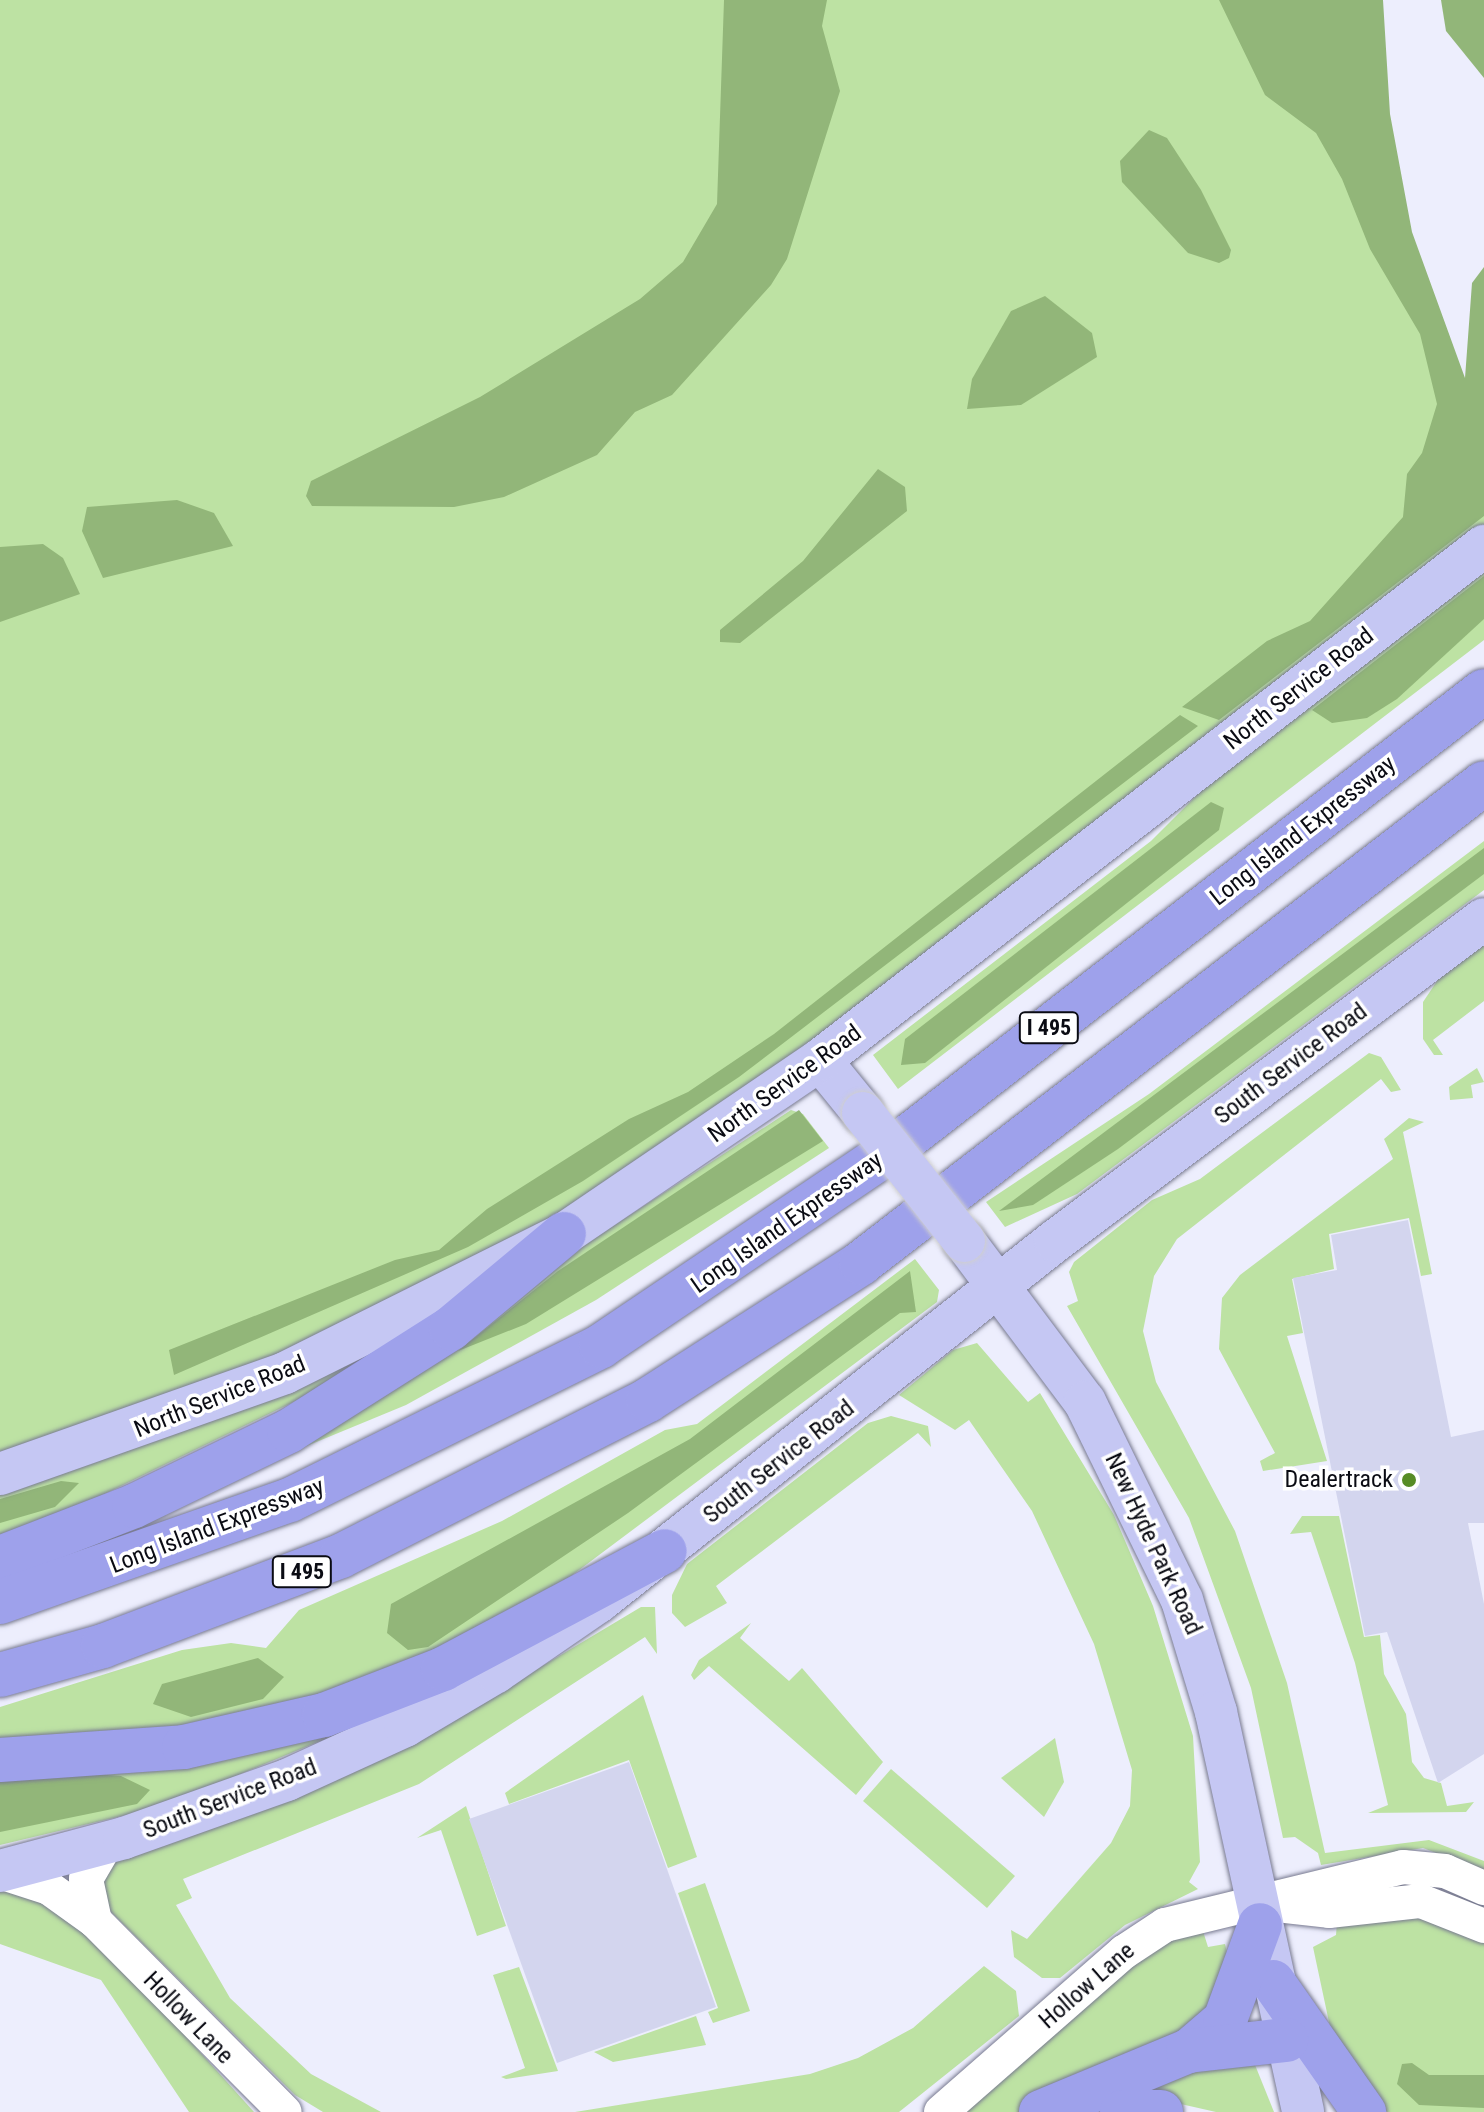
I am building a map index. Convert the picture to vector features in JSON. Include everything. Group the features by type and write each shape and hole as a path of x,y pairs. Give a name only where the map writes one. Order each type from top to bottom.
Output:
{"highway":[{"name":"Long Island Expressway","path":"0,1602 290,1500 601,1346 886,1154 1484,691"},
{"name":"I 495","path":"0,1675 143,1632 341,1556 648,1400 861,1263 1484,783"},
{"path":"1375,868 1484,817"},
{"path":"0,1558 134,1506 289,1431 451,1328 564,1234"},
{"path":"0,1760 184,1747 324,1715 443,1669 665,1551"},
{"path":"1188,2051 1225,2020 1258,1914"},
{"path":"1273,1982 1364,2112"},
{"path":"1041,2112 1188,2051 1286,2040"},
{"path":"1122,2112 1161,2112"}],"main road":[{"name":"North Service Road","path":"0,1474 285,1373 564,1234 820,1060 1484,546"},
{"name":"South Service Road","path":"0,1872 107,1843 274,1786 405,1726 534,1648 665,1551 999,1285 1484,919"},
{"name":"New Hyde Park Road","path":"820,1060 999,1285 1085,1402 1182,1600 1216,1712 1303,2112"}],"street":[{"path":"95,1921 86,1879 107,1843"},
{"name":"Hollow Lane","path":"941,2112 1138,1941 1181,1919 1258,1914 1403,1867 1445,1871 1484,1888"},
{"name":"Hollow Lane","path":"0,1872 49,1888 95,1921 285,2112"},
{"path":"1258,1914 1329,1911 1421,1901 1484,1926"}],"green space":[{"path":"0,0 1268,0 1484,444 1484,546 564,1234 0,1474"},
{"path":"724,0 827,0 822,26 840,91 787,259 771,285 672,395 635,412 597,455 504,497 454,507 312,506 306,496 311,481 480,397 640,299 683,262 717,204"},
{"path":"1219,0 1383,0 1390,114 1412,232 1465,378 1472,283 1484,267 1484,516 1219,720 1182,707 1267,641 1310,621 1403,517 1407,474 1422,453 1437,404 1420,334 1370,249 1342,179 1316,133 1265,95"},
{"path":"1441,0 1484,0 1484,78 1446,31"},
{"path":"1149,130 1167,138 1201,190 1231,250 1229,258 1219,263 1188,253 1122,182 1120,161"},
{"path":"1045,296 1092,333 1097,357 1021,405 967,409 972,379 1011,311"},
{"path":"878,469 905,487 907,511 740,643 720,642 720,630 803,561"},
{"path":"177,500 214,513 233,546 103,578 82,531 87,507"},
{"path":"43,544 63,558 80,594 0,622 0,547"},
{"path":"1484,568 1484,640 898,1089 873,1055 1151,841 1222,770"},
{"path":"1484,576 1484,619 1397,699 1367,718 1332,723 1312,710"},
{"path":"1180,715 1198,726 739,1077 583,1181 468,1247 174,1375 169,1350 395,1260 439,1250 487,1209 629,1119 688,1092 774,1034"},
{"path":"1211,802 1224,808 1219,830 925,1063 901,1065 905,1039"},
{"path":"1484,841 1484,890 1077,1194 1005,1227 986,1202 1149,1094"},
{"path":"1484,848 1484,874 1118,1149 1033,1205 999,1211"},
{"path":"1484,944 1484,1001 1433,1040 1443,1055 1434,1055 1423,1039 1423,1002 1439,978"},
{"path":"1369,1053 1381,1057 1401,1090 1391,1092 1381,1079 1177,1239 1154,1276 1143,1331 1156,1382 1235,1531 1287,1683 1325,1853 1429,1840 1484,1861 1484,1871 1423,1848 1321,1865 1318,1853 1295,1837 1283,1838 1251,1688 1189,1518 1067,1306 1078,1301 1069,1272 1074,1262 1152,1200 1200,1179"},
{"path":"1477,1068 1484,1082 1471,1085 1473,1098 1450,1100 1449,1087"},
{"path":"791,1110 803,1114 829,1148 596,1300 406,1405 222,1481"},
{"path":"799,1110 823,1141 526,1324 458,1351 558,1271"},
{"path":"1409,1118 1424,1122 1403,1132 1432,1274 1421,1276 1409,1218 1329,1234 1334,1269 1292,1279 1303,1333 1287,1336 1327,1461 1263,1471 1260,1461 1275,1453 1219,1349 1222,1298 1240,1275 1393,1159 1384,1139"},
{"path":"915,1259 939,1290 937,1302 543,1597 431,1658 281,1709 136,1735 0,1745 0,1707 182,1650 231,1643 266,1648 299,1610 502,1521 665,1430 697,1424"},
{"path":"910,1271 916,1312 900,1313 628,1513 428,1647 408,1650 387,1633 391,1604 690,1439"},
{"path":"977,1343 1028,1402 1040,1393 1114,1515 1153,1606 1193,1736 1200,1862 1189,1882 1198,1889 1125,1925 1060,1978 1042,1978 1014,1957 1011,1930 1027,1939 1111,1843 1130,1806 1132,1770 1094,1644 1032,1511 969,1420 955,1430 899,1395 953,1350"},
{"path":"362,1357 365,1367 0,1545 0,1491"},
{"path":"891,1416 928,1426 931,1447 918,1433 716,1586 727,1603 685,1627 672,1613 672,1595 687,1564 868,1423"},
{"path":"61,1481 79,1483 55,1507 0,1523 0,1499"},
{"path":"1302,1516 1339,1516 1364,1637 1380,1635 1384,1674 1406,1714 1412,1762 1424,1778 1441,1783 1447,1806 1474,1802 1466,1812 1368,1813 1388,1805 1355,1663 1311,1532 1290,1534"},
{"path":"641,1607 655,1607 657,1654 645,1637 419,1784 183,1879 192,1898 176,1905 230,1998 311,2074 381,2112 323,2112 295,2095 106,1907 102,1868 119,1857 432,1732"},
{"path":"751,1623 740,1638 789,1681 802,1668 883,1762 856,1795 709,1666 694,1680 691,1675 699,1660"},
{"path":"258,1658 284,1677 263,1699 191,1717 153,1704 162,1684"},
{"path":"643,1695 697,1857 668,1868 629,1760 509,1804 505,1793"},
{"path":"339,1733 164,1806 0,1845 0,1769 187,1761"},
{"path":"1055,1738 1064,1782 1044,1817 1001,1778"},
{"path":"891,1769 1015,1876 987,1908 863,1801"},
{"path":"66,1772 121,1776 150,1790 137,1804 0,1832 0,1775"},
{"path":"466,1806 506,1926 477,1936 441,1830 417,1838"},
{"path":"705,1883 750,2011 713,2023 708,2012 718,2008 678,1893"},
{"path":"0,1886 53,1905 109,1951 254,2112 189,2112 101,1980 0,1944"},
{"path":"1417,1911 1484,1939 1484,2112 1387,2112 1336,2055 1313,1947 1336,1935 1337,1922"},
{"path":"1202,1928 1208,1947 1225,1944 1231,1969 1218,2014 1021,2112 962,2112 1145,1955 1182,1931"},
{"path":"984,1966 1016,1991 1019,2016 899,2112 575,2112 810,2074 858,2058 913,2028"},
{"path":"519,1967 558,2071 506,2079 501,2077 525,2068 493,1975"},
{"path":"696,2016 706,2045 613,2062 594,2052"},
{"path":"1216,2051 1251,2055 1274,2112 1216,2112 1141,2095"},
{"path":"1412,2063 1429,2075 1484,2075 1484,2108 1419,2105 1397,2084 1402,2064"}],"building":[{"name":"Dealertrack","path":"1408,1220 1451,1437 1484,1430 1484,1523 1468,1523 1484,1604 1484,1754 1438,1783 1387,1632 1365,1636 1293,1278 1337,1270 1331,1235"},
{"path":"629,1762 716,2007 557,2063 469,1819"}],"place":[{"name":"Dealertrack","path":"1409,1480"}]}
